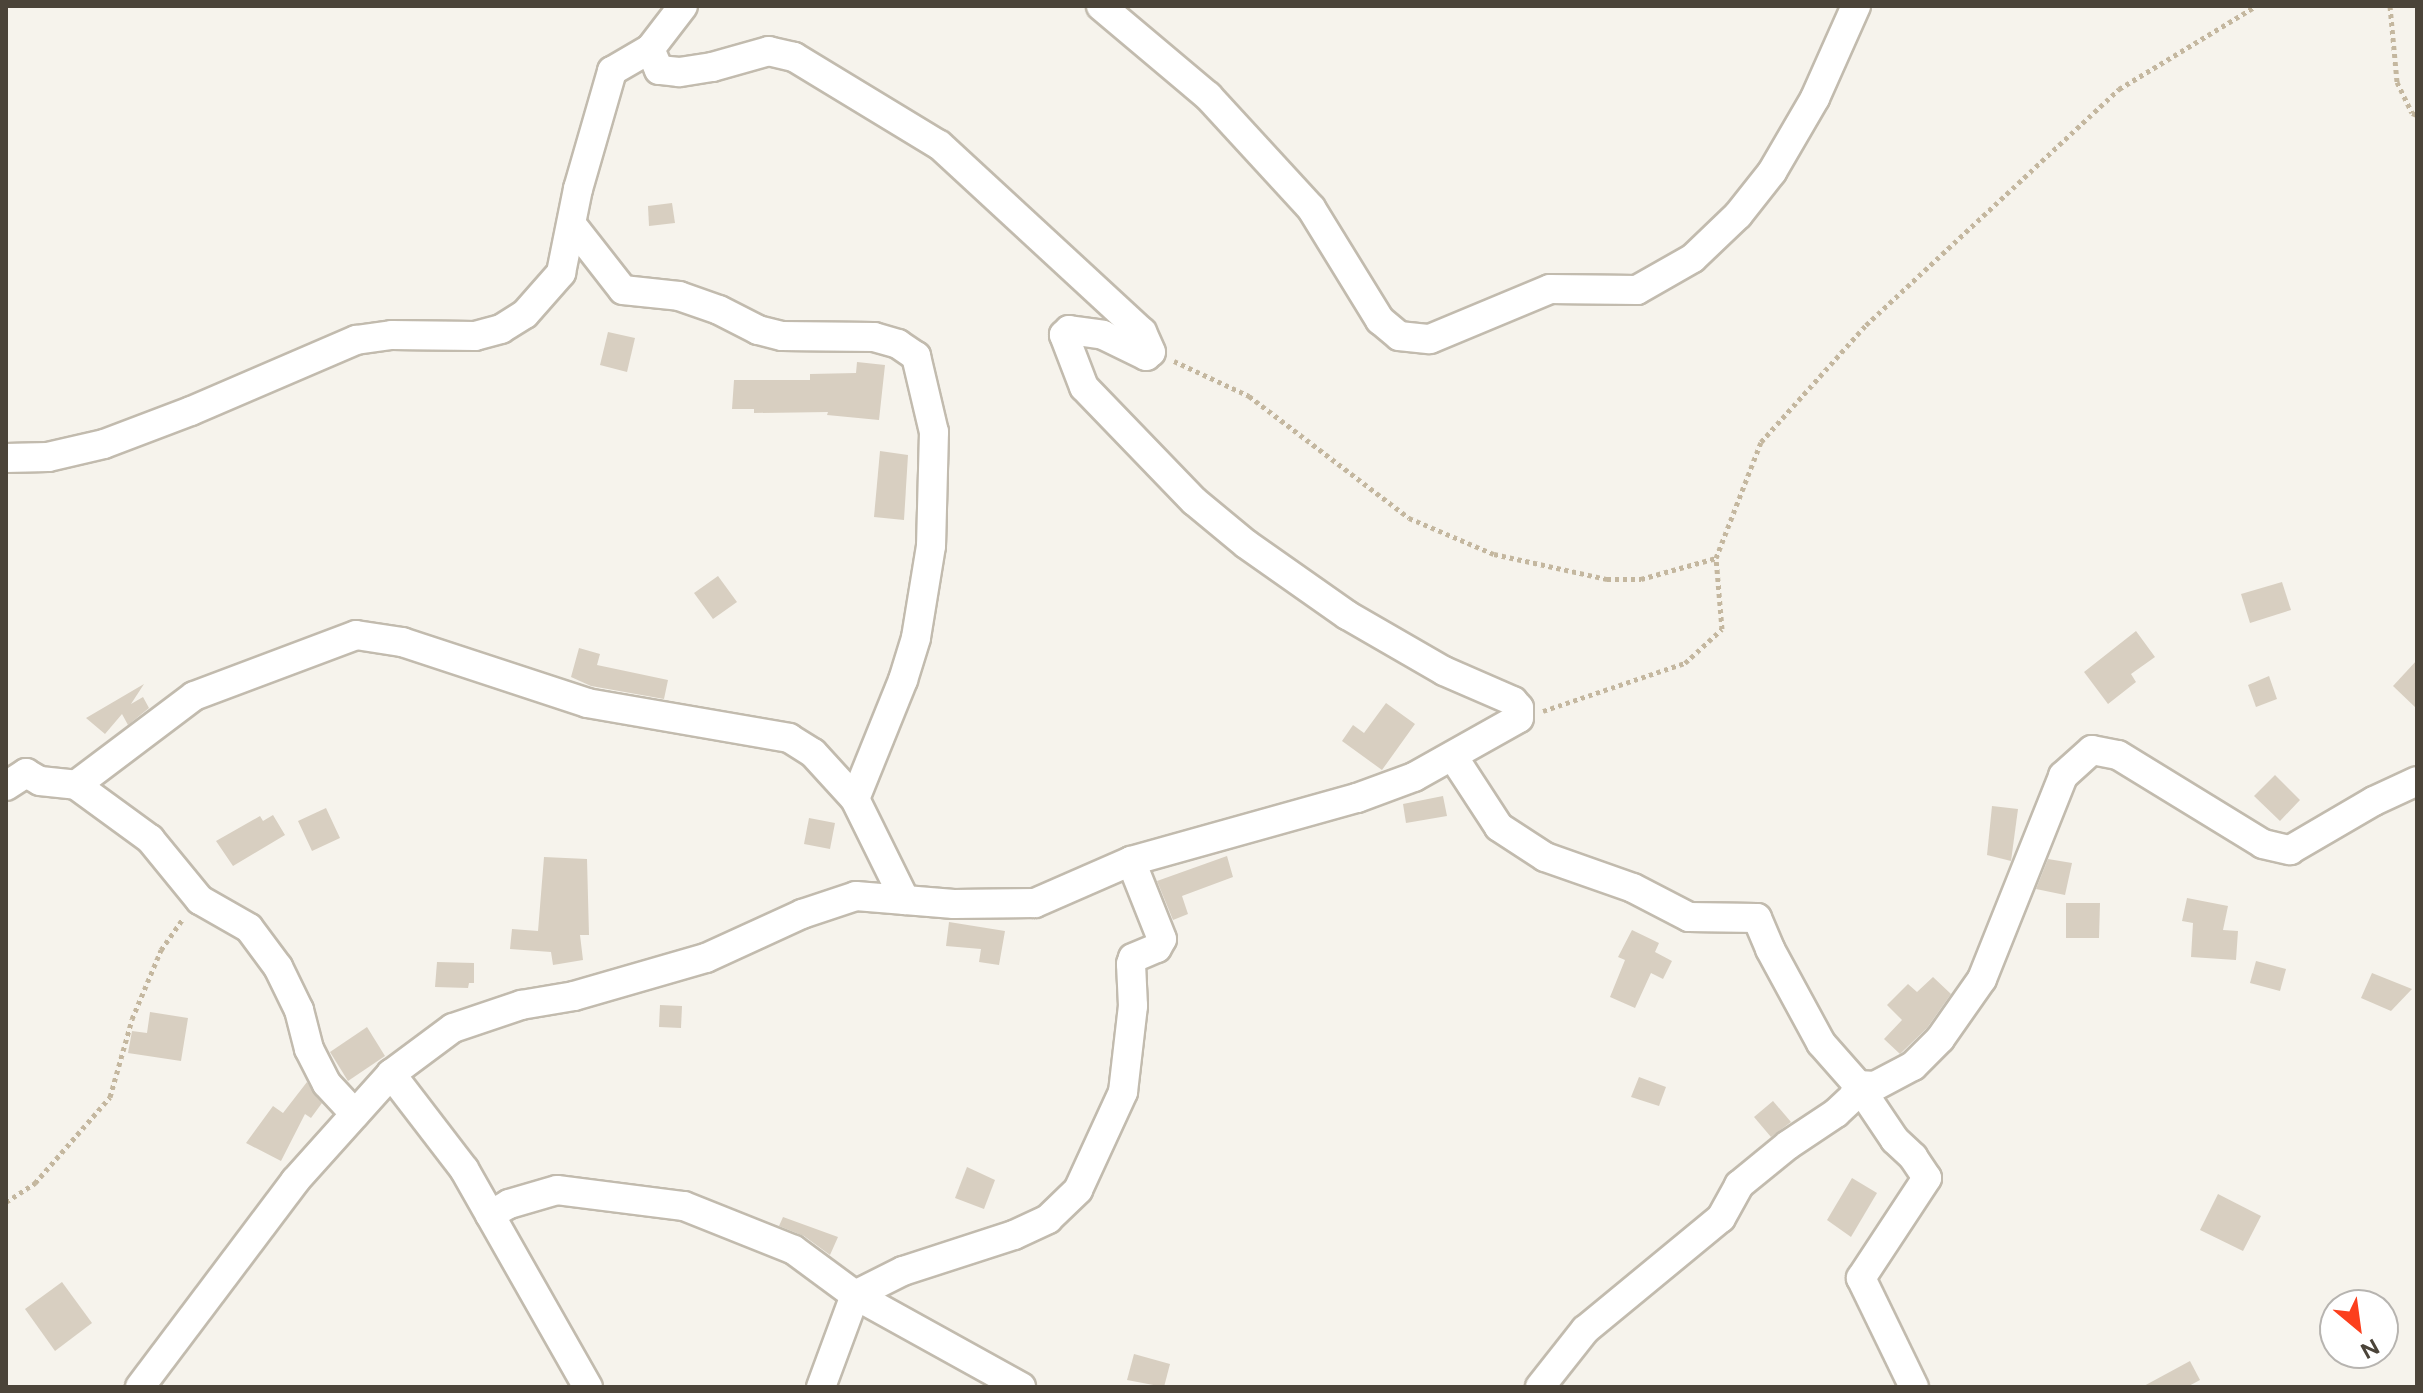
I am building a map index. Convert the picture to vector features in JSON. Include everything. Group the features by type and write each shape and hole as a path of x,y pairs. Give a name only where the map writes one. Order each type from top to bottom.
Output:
{"street":[{"path":"6,458 48,457 104,444 191,411 356,340 392,335 475,336 501,329 543,297 561,273 573,226 578,189 612,71 650,49 683,6"},
{"path":"1101,6 1208,96 1311,208 1380,320 1399,336 1430,339 1550,289 1637,290 1693,258 1738,215 1772,172 1815,98 1856,6"},
{"path":"140,1387 295,1181 391,1074 453,1028 521,1005 574,996 706,958 802,914 856,896 954,904 1035,903 1131,861 1357,798 1454,758 1519,718 1519,708 1513,701 1444,671 1347,615 1246,544 1194,501 1084,387 1064,335 1069,330 1103,335 1146,356 1151,352 1142,332 939,145 794,57 769,51 712,67 659,70 650,49"},
{"path":"573,226 623,290 679,296 719,310 758,330 782,336 874,337 898,344 916,356 934,432 931,546 916,638 903,680 855,799"},
{"path":"76,785 194,696 356,635 402,642 587,703 789,738 813,753 855,799 905,900"},
{"path":"1858,1085 1875,1086 1913,1066 1940,1039 1982,979 2063,776 2092,750 2118,755 2263,844 2290,850 2374,801 2417,781"},
{"path":"1454,758 1499,827 1545,857 1633,888 1689,917 1757,918 1770,949 1821,1043 1858,1085 1895,1140 1913,1157 1927,1178 1861,1278 1914,1387"},
{"path":"6,786 26,773 40,781 76,785 150,839 200,900 249,928 268,950 299,1010 309,1049 327,1084 355,1114"},
{"path":"821,1387 855,1295 903,1271 1014,1235 1048,1219 1078,1190 1123,1092 1130,1054 1133,958 1157,948 1162,939 1131,861"},
{"path":"391,1074 464,1169 588,1387"},
{"path":"1540,1387 1585,1330 1721,1218 1739,1185 1788,1145 1836,1113 1853,1097 1858,1085"},
{"path":"490,1215 509,1204 557,1190 684,1206 794,1250 855,1295 1021,1387"}],"path":[{"path":"1519,718 1685,663 1722,629 1716,558 1761,442 1866,325 2119,89 2256,6"},
{"path":"2390,6 2397,82 2412,113 2417,115"},
{"path":"1151,352 1191,367 1249,396 1409,518 1494,554 1607,579 1641,579 1716,558"},
{"path":"6,1202 35,1183 110,1097 132,1019 161,950 200,900"}],"building":[{"path":"672,203 675,223 649,226 648,206"},
{"path":"608,332 635,338 627,372 600,365"},
{"path":"857,362 885,365 879,420 827,415 828,412 754,413 754,409 732,409 734,380 810,380 810,374 856,373"},
{"path":"880,451 908,455 904,520 874,517"},
{"path":"718,576 737,602 713,619 694,593"},
{"path":"2282,582 2291,610 2250,623 2241,594"},
{"path":"2136,631 2155,657 2131,674 2136,682 2108,704 2084,672"},
{"path":"579,648 600,654 597,665 668,680 664,699 591,686 571,677"},
{"path":"2417,660 2417,709 2393,686"},
{"path":"2269,676 2277,699 2256,707 2248,685"},
{"path":"144,684 131,704 143,697 149,708 128,725 122,714 105,734 86,718"},
{"path":"1386,703 1415,724 1382,770 1342,741 1353,725 1364,733"},
{"path":"2275,775 2300,800 2280,821 2254,796"},
{"path":"1443,796 1447,816 1406,823 1403,804"},
{"path":"1992,806 2018,809 2011,861 1987,855"},
{"path":"326,808 340,838 312,851 298,821"},
{"path":"273,815 285,835 233,866 216,841 260,816 263,821"},
{"path":"809,818 835,823 830,849 804,844"},
{"path":"1227,856 1233,877 1182,896 1188,914 1173,920 1157,881"},
{"path":"544,857 587,859 589,935 580,935 583,960 553,965 551,952 510,949 512,929 538,931"},
{"path":"2048,859 2072,863 2065,895 2036,889"},
{"path":"2187,898 2228,906 2223,930 2238,931 2236,960 2191,957 2193,923 2182,921"},
{"path":"2066,903 2100,903 2099,938 2066,938"},
{"path":"949,922 1005,931 999,965 979,962 981,949 946,946"},
{"path":"1632,930 1659,943 1655,952 1672,961 1663,979 1651,973 1635,1008 1610,997 1625,960 1618,957"},
{"path":"2256,961 2286,969 2280,991 2250,983"},
{"path":"437,962 474,963 474,983 469,983 468,988 435,987"},
{"path":"2372,973 2412,989 2391,1011 2361,998"},
{"path":"1933,977 1951,994 1927,1028 1900,1054 1884,1039 1902,1020 1887,1005 1908,984 1917,992"},
{"path":"660,1005 682,1006 681,1028 659,1027"},
{"path":"150,1012 188,1018 181,1061 128,1053 132,1031 147,1033"},
{"path":"367,1027 385,1056 348,1081 330,1052"},
{"path":"1639,1077 1666,1087 1659,1106 1631,1097"},
{"path":"307,1082 322,1103 311,1118 305,1114 281,1161 246,1143 273,1106 283,1113"},
{"path":"1773,1101 1791,1122 1771,1137 1754,1117"},
{"path":"967,1167 995,1180 984,1209 955,1198"},
{"path":"1852,1178 1877,1193 1851,1237 1827,1220"},
{"path":"2218,1194 2261,1216 2243,1251 2200,1230"},
{"path":"783,1217 838,1237 830,1255 804,1236 779,1226"},
{"path":"62,1282 92,1323 55,1351 25,1309"},
{"path":"1134,1354 1170,1364 1164,1387 1127,1380"},
{"path":"2190,1361 2200,1380 2187,1387 2142,1387"}]}
